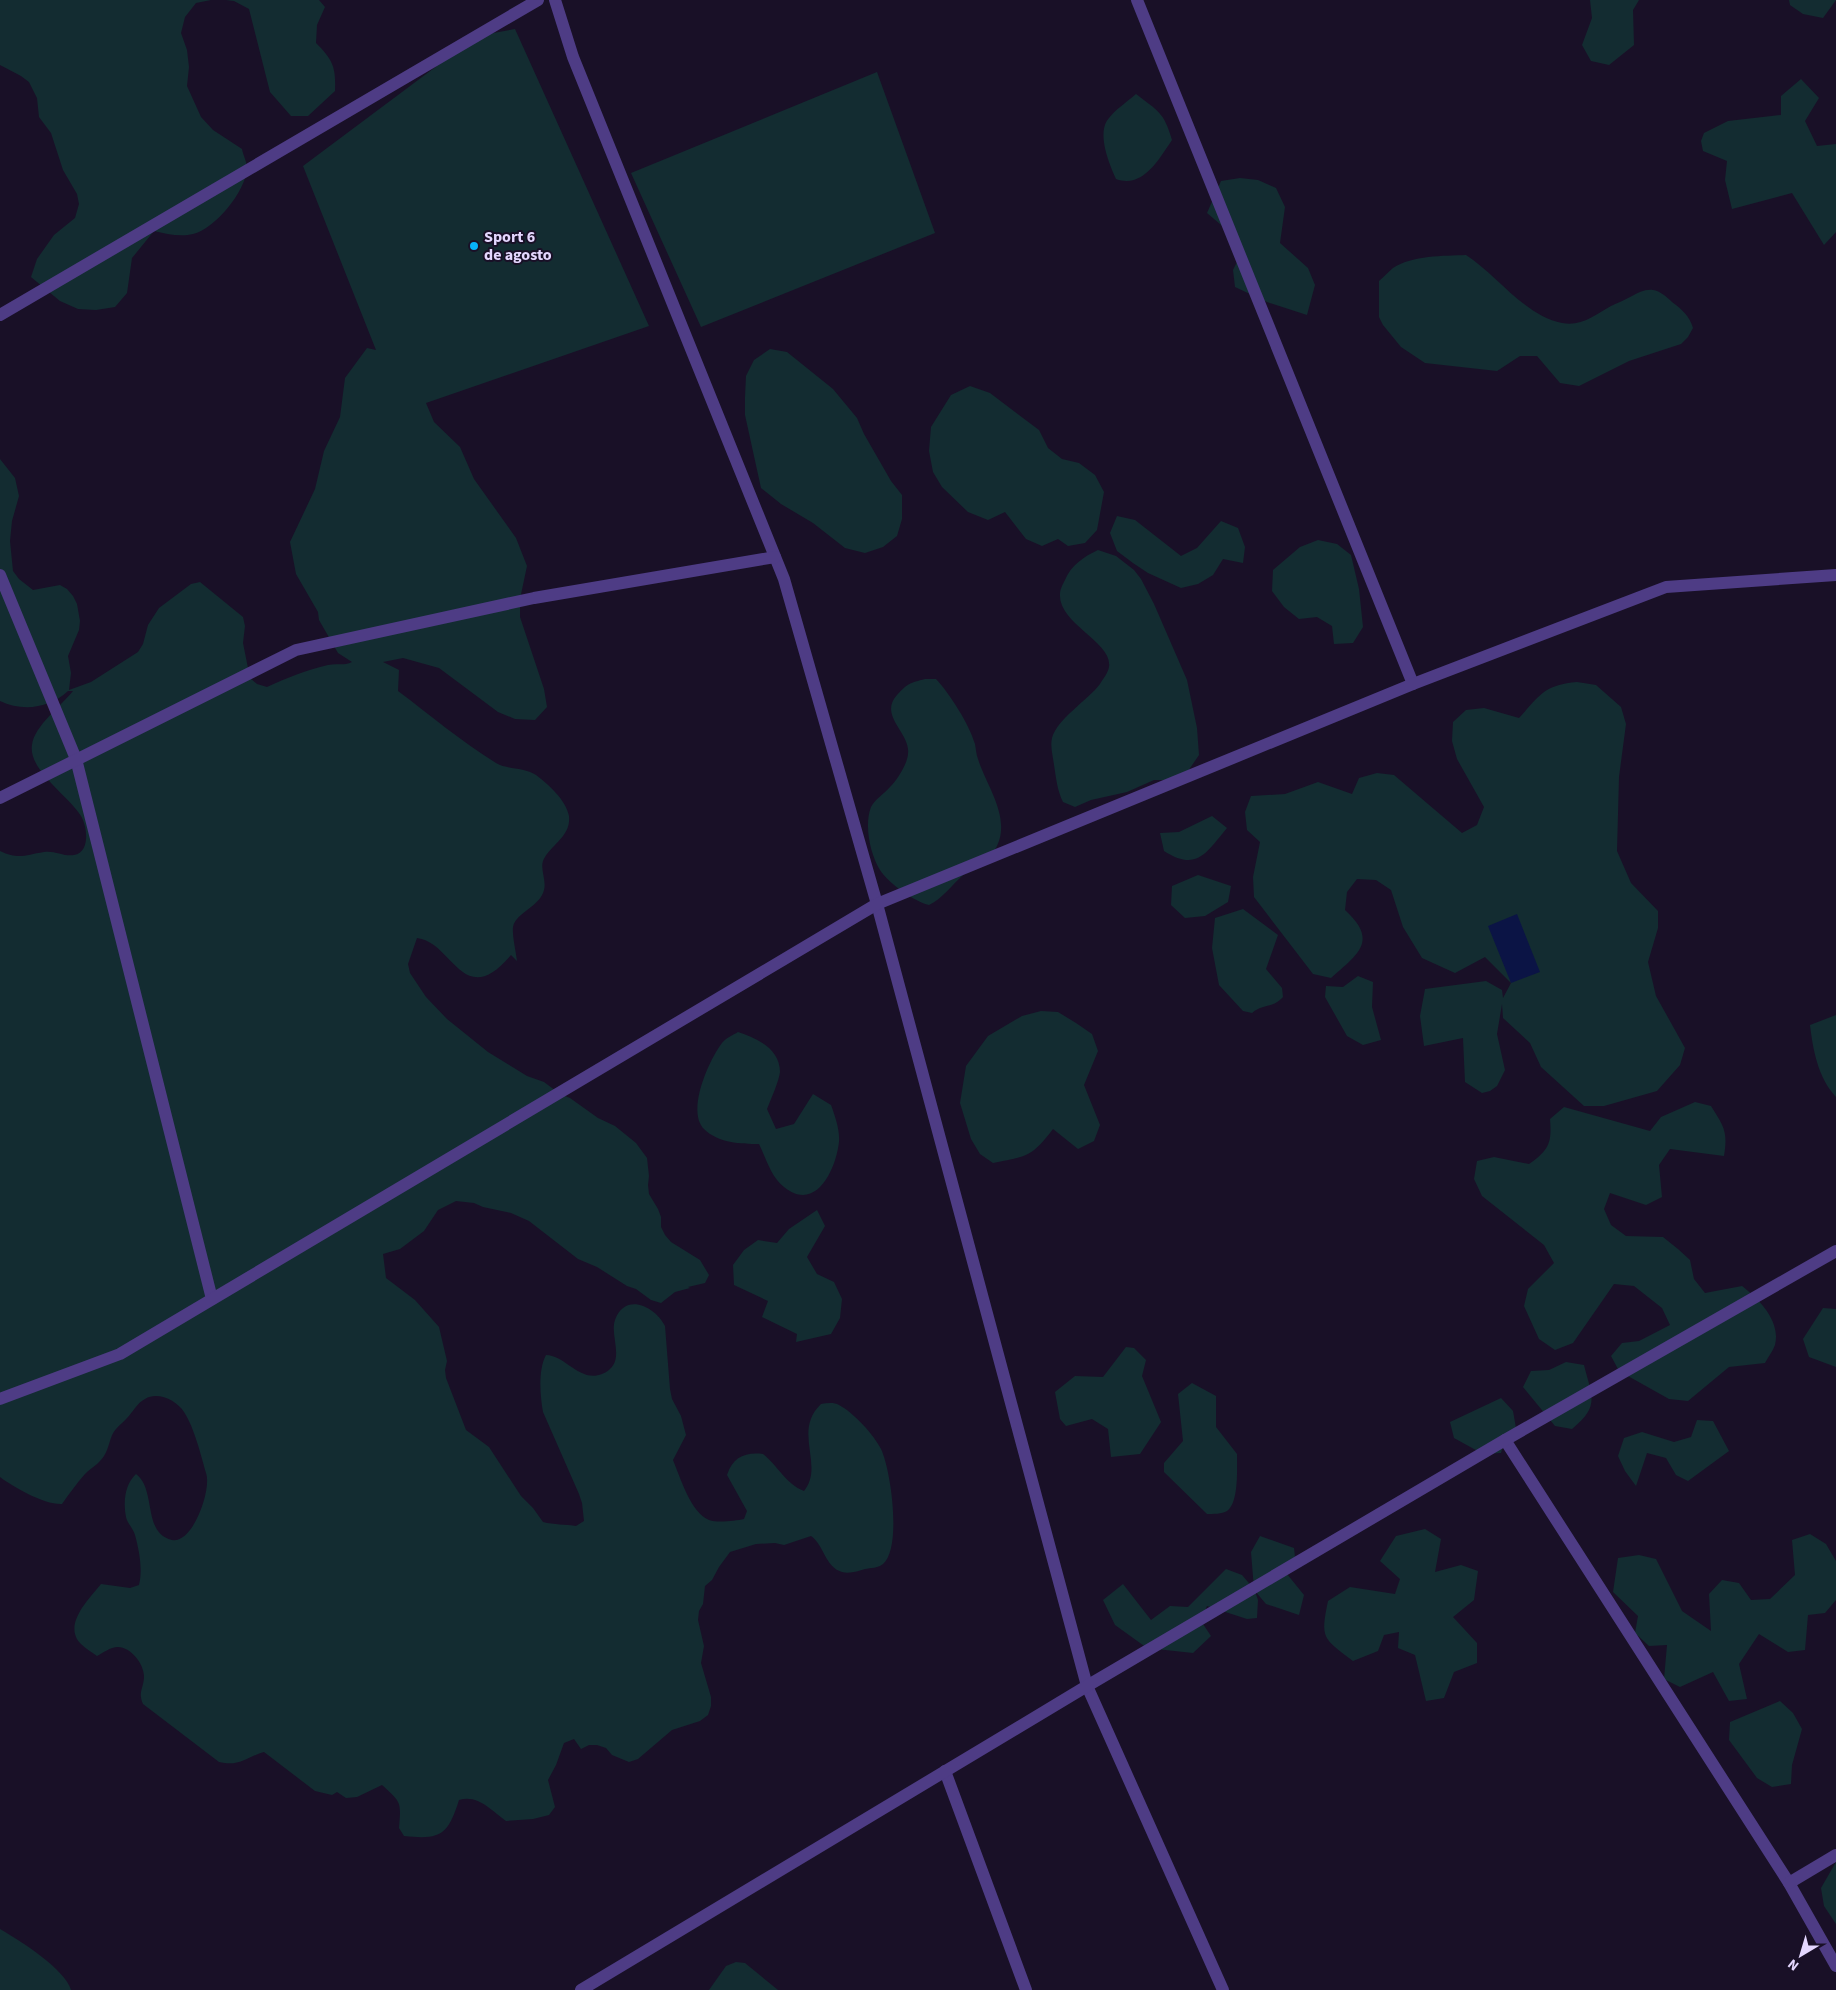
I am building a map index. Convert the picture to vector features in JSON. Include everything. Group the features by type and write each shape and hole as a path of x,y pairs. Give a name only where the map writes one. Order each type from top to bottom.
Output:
{"street":[{"path":"0,315 538,0"},
{"path":"555,0 573,57 784,579 877,904 1087,1686 1223,1990"},
{"path":"1137,0 1413,684"},
{"path":"0,798 296,650 534,598 775,557"},
{"path":"0,1399 120,1354 877,904 1413,684 1666,587 1836,574"},
{"path":"0,575 76,759 212,1299"},
{"path":"581,1990 1087,1686 1505,1440 1836,1250"},
{"path":"1505,1440 1789,1884 1836,1966"},
{"path":"945,1772 1026,1990"},
{"path":"1789,1884 1836,1855"}],"green space":[{"path":"0,0 211,0 196,3 185,17 181,33 187,50 189,67 187,86 201,117 213,130 242,149 247,166 245,177 228,208 202,231 184,235 154,231 132,258 127,293 115,307 96,310 78,309 60,301 31,277 37,259 54,235 75,218 79,204 77,194 63,170 51,133 39,117 37,98 29,82 0,65"},
{"path":"226,0 319,0 325,7 317,25 316,43 332,64 335,76 335,91 308,116 291,116 270,92 249,9 234,1"},
{"path":"1590,0 1639,0 1633,10 1634,45 1609,65 1591,61 1582,45 1592,18"},
{"path":"1789,0 1836,0 1823,18 1803,14 1790,5"},
{"path":"515,29 649,326 426,403 434,422 460,447 474,479 516,538 527,566 520,599 520,617 544,689 547,707 535,720 515,719 498,712 439,668 403,658 383,662 399,670 398,691 458,737 496,763 531,772 546,783 564,804 569,816 569,823 565,834 543,861 542,869 545,886 542,896 519,917 513,927 517,961 511,955 495,971 481,977 470,976 459,969 429,942 417,938 408,964 410,973 426,997 447,1019 488,1052 527,1076 544,1082 598,1118 615,1126 636,1143 647,1158 649,1194 658,1209 661,1217 661,1227 665,1235 671,1242 700,1260 709,1275 705,1283 675,1292 661,1303 651,1300 636,1289 627,1286 597,1267 578,1259 529,1221 511,1213 483,1207 474,1203 456,1201 438,1210 424,1231 400,1249 383,1254 386,1278 415,1300 439,1327 447,1361 446,1378 466,1430 489,1447 521,1496 543,1522 576,1526 584,1521 579,1494 543,1412 540,1383 543,1361 546,1355 553,1356 580,1372 594,1376 610,1369 616,1357 615,1320 620,1311 626,1306 633,1304 647,1308 665,1326 670,1389 672,1399 681,1416 686,1435 673,1460 687,1494 703,1516 709,1520 717,1521 744,1519 747,1511 727,1475 736,1460 745,1455 763,1454 792,1484 804,1491 810,1481 811,1470 809,1426 813,1415 821,1404 833,1403 845,1409 857,1419 874,1437 881,1449 885,1459 891,1490 893,1526 889,1555 883,1564 854,1572 845,1573 832,1566 811,1536 784,1545 775,1543 756,1544 730,1552 712,1580 705,1586 703,1604 699,1611 698,1620 704,1646 701,1663 711,1697 708,1715 700,1721 672,1730 638,1759 629,1762 612,1755 606,1748 597,1745 589,1745 581,1749 574,1739 564,1743 548,1780 555,1807 549,1815 533,1819 506,1821 479,1801 472,1799 459,1800 447,1828 435,1836 417,1837 404,1836 399,1828 399,1804 382,1785 357,1797 346,1798 337,1792 332,1795 315,1791 264,1752 238,1762 219,1762 143,1704 141,1694 144,1673 140,1662 132,1653 123,1648 115,1647 97,1656 83,1646 76,1637 74,1629 79,1612 101,1584 130,1588 139,1585 141,1566 139,1553 134,1532 125,1511 127,1488 136,1474 146,1490 153,1520 163,1536 172,1540 180,1539 194,1525 199,1514 206,1491 206,1473 191,1425 177,1404 167,1398 156,1396 145,1399 140,1403 114,1432 102,1459 85,1474 62,1504 38,1499 0,1477 0,851 17,856 48,852 74,855 83,849 86,832 81,816 43,773 36,764 32,754 34,738 43,723 73,691 68,691 45,705 27,707 0,701 0,459 15,478 19,496 12,521 10,541 13,571 19,579 33,590 60,585 67,589 77,604 80,621 79,630 68,656 71,673 69,690 91,682 138,652 143,644 148,625 159,608 191,584 200,582 243,617 245,626 243,643 250,678 257,684 267,687 312,669 352,662 338,653 319,620 318,612 296,574 290,542 315,489 324,451 340,417 345,378 367,348 376,350 303,166 477,36"},
{"path":"877,72 935,233 701,327 631,173"},
{"path":"1801,79 1819,98 1805,121 1817,146 1836,144 1836,232 1824,245 1792,193 1732,209 1725,180 1727,161 1703,151 1701,141 1704,133 1728,121 1781,115 1781,96"},
{"path":"1136,94 1150,104 1163,118 1172,140 1162,156 1149,170 1134,180 1126,181 1116,179 1113,173 1105,148 1104,131 1105,124 1109,118"},
{"path":"1240,178 1258,180 1276,188 1285,207 1280,243 1308,268 1315,285 1307,315 1267,302 1235,287 1233,270 1241,254 1234,236 1207,213 1221,181"},
{"path":"1466,255 1478,263 1524,304 1549,319 1569,324 1582,322 1639,293 1653,290 1663,294 1682,310 1690,320 1693,328 1681,344 1629,361 1579,386 1560,383 1537,356 1520,356 1497,371 1425,363 1401,347 1383,325 1379,317 1379,281 1393,268 1419,258"},
{"path":"770,349 787,352 833,389 857,418 891,481 902,495 902,519 897,536 883,547 865,553 845,548 813,523 781,504 761,488 745,415 746,376 754,360"},
{"path":"970,386 990,393 1039,430 1048,448 1062,459 1079,463 1095,475 1104,492 1097,530 1085,543 1068,546 1058,539 1042,546 1026,539 1005,512 988,520 968,512 942,487 933,472 929,451 931,427 951,395"},
{"path":"1117,516 1135,520 1181,556 1197,548 1221,521 1238,528 1245,547 1243,563 1223,559 1213,575 1198,584 1181,588 1148,573 1117,551 1110,533"},
{"path":"1318,540 1337,544 1351,555 1359,589 1363,627 1353,643 1334,644 1332,626 1317,617 1299,619 1284,607 1272,591 1273,570 1300,547"},
{"path":"1098,550 1116,556 1134,570 1154,604 1187,680 1197,728 1199,755 1188,771 1172,780 1154,780 1127,792 1091,800 1075,807 1063,802 1059,793 1051,745 1052,738 1066,717 1100,684 1107,674 1109,667 1108,658 1103,649 1067,615 1062,605 1060,592 1075,565"},
{"path":"925,679 936,679 964,719 996,801 1001,824 1001,835 991,855 963,875 943,895 929,905 909,896 884,875 873,856 868,831 871,807 896,780 904,767 908,754 908,746 893,717 892,703 897,695 907,686"},
{"path":"1577,682 1596,685 1621,707 1626,724 1619,777 1617,851 1631,883 1658,911 1658,928 1648,962 1656,996 1685,1048 1680,1065 1657,1091 1604,1106 1584,1106 1541,1067 1530,1043 1503,1018 1502,1004 1497,1034 1505,1070 1497,1086 1490,1091 1482,1093 1465,1082 1463,1038 1424,1046 1420,1016 1425,989 1486,981 1502,990 1503,998 1511,983 1485,957 1455,973 1422,958 1403,927 1391,890 1376,880 1357,879 1347,892 1345,910 1361,930 1363,939 1361,947 1349,962 1331,978 1313,974 1254,897 1253,877 1260,842 1247,830 1245,812 1251,796 1285,794 1318,782 1352,794 1359,778 1377,773 1394,775 1462,833 1477,825 1484,807 1457,759 1452,741 1453,722 1466,710 1484,708 1519,718 1544,692 1566,683"},
{"path":"1212,816 1227,828 1207,852 1193,860 1185,860 1164,851 1160,833 1179,832"},
{"path":"1198,875 1231,886 1228,902 1205,916 1185,918 1171,905 1172,886"},
{"path":"1243,909 1278,935 1266,969 1282,988 1283,997 1279,1001 1252,1013 1243,1011 1219,985 1212,948 1215,918"},
{"path":"1358,976 1373,982 1372,1007 1381,1040 1363,1045 1347,1036 1325,997 1326,986 1343,987"},
{"path":"1041,1011 1058,1012 1092,1034 1098,1051 1084,1085 1100,1125 1094,1141 1078,1149 1053,1129 1039,1146 1028,1154 993,1163 980,1154 971,1139 960,1103 966,1066 988,1036 1022,1016"},
{"path":"1836,1015 1836,1097 1825,1081 1817,1063 1810,1025"},
{"path":"738,1032 766,1045 776,1056 780,1072 767,1109 776,1129 794,1124 813,1094 831,1105 839,1133 837,1153 829,1175 815,1191 806,1195 795,1194 779,1183 772,1173 759,1144 723,1140 710,1134 699,1121 697,1110 698,1098 711,1061 722,1043"},
{"path":"1695,1102 1711,1106 1719,1119 1725,1135 1724,1156 1670,1149 1659,1165 1662,1197 1646,1205 1610,1193 1604,1209 1611,1225 1626,1236 1663,1237 1678,1249 1690,1260 1694,1279 1705,1293 1742,1286 1755,1297 1772,1319 1775,1327 1775,1345 1765,1363 1729,1367 1688,1401 1669,1399 1619,1371 1611,1356 1622,1343 1639,1341 1670,1325 1662,1308 1634,1286 1614,1284 1573,1343 1555,1350 1539,1339 1524,1306 1528,1289 1554,1263 1544,1245 1482,1196 1474,1179 1477,1161 1494,1157 1529,1164 1536,1159 1545,1150 1550,1140 1550,1119 1564,1107 1650,1131 1661,1117"},
{"path":"817,1210 825,1226 807,1257 817,1274 834,1282 842,1299 840,1318 831,1334 796,1342 797,1334 762,1317 768,1301 734,1285 733,1265 744,1250 758,1240 777,1243 789,1229"},
{"path":"1823,1308 1836,1309 1836,1367 1809,1357 1803,1339"},
{"path":"1126,1347 1134,1348 1146,1360 1142,1376 1161,1422 1140,1454 1111,1457 1108,1429 1092,1419 1066,1426 1060,1419 1055,1392 1075,1376 1103,1377"},
{"path":"1566,1362 1584,1365 1592,1400 1587,1414 1572,1429 1555,1426 1523,1387 1531,1371 1549,1370"},
{"path":"1192,1383 1216,1396 1216,1427 1237,1454 1234,1501 1231,1507 1223,1513 1207,1514 1164,1472 1164,1463 1183,1441 1178,1394"},
{"path":"1501,1398 1513,1411 1516,1428 1505,1440 1501,1453 1483,1454 1454,1438 1450,1422"},
{"path":"1697,1420 1713,1421 1729,1451 1688,1481 1676,1475 1666,1458 1647,1453 1636,1486 1625,1471 1618,1456 1624,1438 1642,1432 1674,1442 1691,1437"},
{"path":"1425,1529 1441,1539 1435,1572 1461,1565 1478,1571 1474,1600 1453,1617 1477,1643 1477,1663 1454,1672 1444,1698 1426,1701 1415,1655 1398,1648 1399,1632 1384,1635 1378,1651 1353,1661 1330,1642 1324,1631 1328,1601 1350,1587 1395,1594 1400,1579 1380,1561 1396,1536"},
{"path":"1810,1534 1826,1544 1836,1561 1836,1600 1825,1613 1808,1615 1805,1650 1788,1652 1759,1634 1739,1664 1747,1699 1729,1701 1713,1672 1680,1687 1664,1679 1667,1645 1649,1646 1635,1633 1638,1616 1613,1592 1618,1558 1639,1555 1656,1559 1682,1611 1711,1631 1709,1594 1722,1580 1739,1583 1751,1600 1770,1599 1795,1575 1792,1540"},
{"path":"1260,1536 1294,1548 1295,1557 1287,1574 1304,1595 1299,1615 1266,1604 1255,1591 1258,1600 1257,1618 1247,1619 1207,1606 1201,1621 1211,1636 1193,1653 1147,1648 1115,1625 1103,1600 1123,1584 1151,1620 1170,1606 1188,1607 1226,1569 1242,1575 1254,1589 1251,1552"},
{"path":"1780,1701 1793,1713 1802,1729 1792,1765 1791,1784 1772,1787 1757,1778 1729,1740 1730,1722"},
{"path":"1836,1862 1836,1924 1824,1906 1821,1888"},
{"path":"0,1929 51,1964 67,1982 71,1990 0,1990"},
{"path":"736,1962 745,1963 778,1990 709,1990 726,1966"}],"shaded area":[{"path":"1517,914 1540,972 1511,983 1488,926"}],"place":[{"name":"Sport 6 de agosto","path":"474,246"}]}
